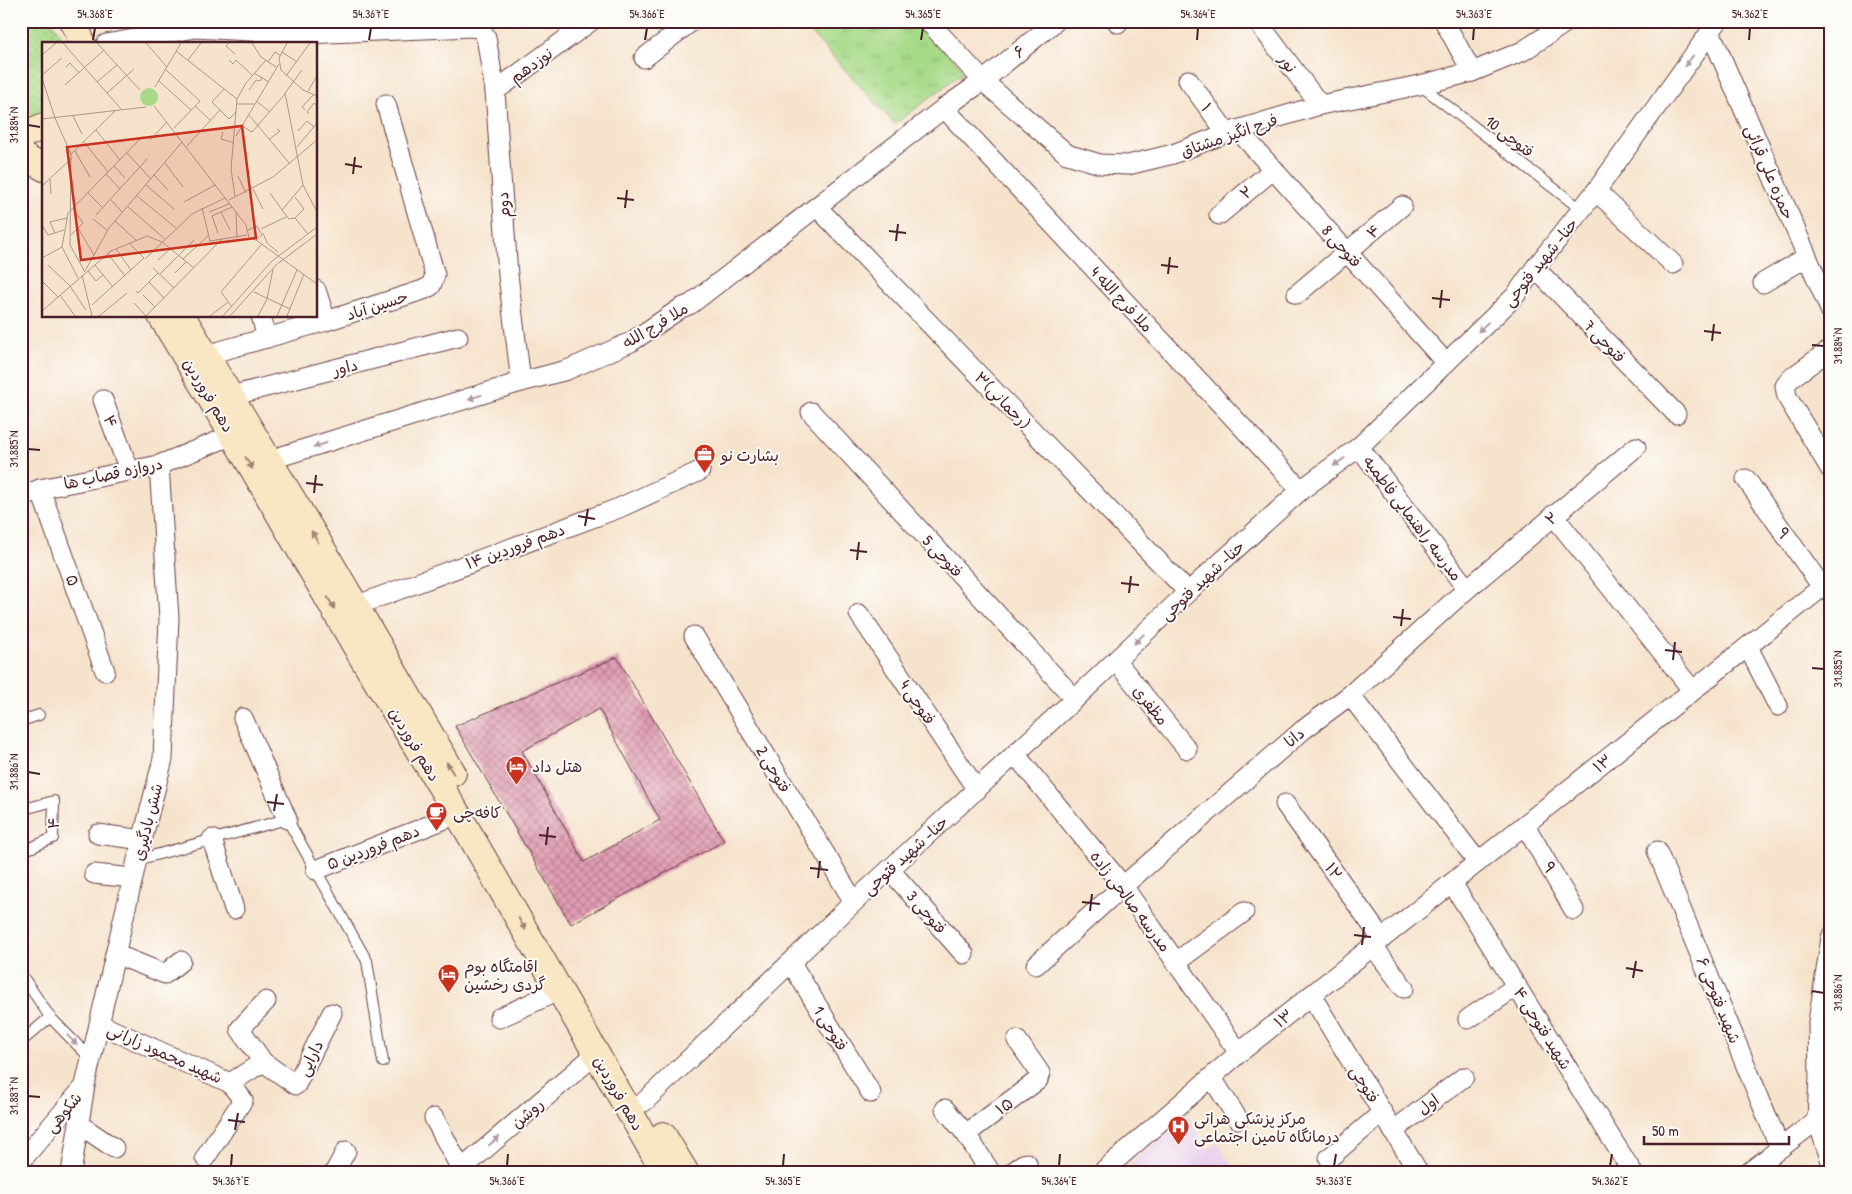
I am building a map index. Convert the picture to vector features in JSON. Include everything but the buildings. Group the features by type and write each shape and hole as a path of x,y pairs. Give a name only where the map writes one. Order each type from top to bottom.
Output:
{"main road":[{"path":"72,21 81,42"},
{"path":"21,136 42,127"},
{"path":"21,155 42,167"},
{"name":"دهم فروردین","path":"162,318 233,435 360,654 458,814 665,1173"},
{"name":"دهم فروردین","path":"183,318 356,606 686,1173"}],"street":[{"name":"نوزدهم","path":"495,91 591,21"},
{"path":"644,58 692,21"},
{"name":"فرح انگیز مشتاق","path":"928,21 983,80 1067,154 1100,164 1128,165 1173,154 1233,131 1320,105 1420,85 1472,72 1523,51 1567,22"},
{"name":"۶","path":"983,80 1056,21"},
{"name":"نور","path":"1257,21 1320,105"},
{"path":"1444,21 1472,72"},
{"name":"حنا- شهید فتوحی","path":"644,1102 854,902 1116,661 1188,592 1300,490 1359,447 1515,296 1582,210 1714,26"},
{"name":"حمزه علی قرائی","path":"1714,26 1831,312"},
{"name":"دوم","path":"358,27 472,27 481,29 486,37 495,91 508,275 521,382"},
{"path":"128,42 196,36 306,34 358,27"},
{"name":"ملا فرج الله","path":"269,460 521,382 567,370 631,342 681,308 691,304 944,108 983,80"},
{"name":"۱","path":"1188,80 1233,131"},
{"name":"حسین آباد","path":"206,355 326,321 431,286 435,275 386,104"},
{"name":"4 ملا فرج الله","path":"944,108 1300,490"},
{"name":"فتوحی 8","path":"1233,131 1274,168 1446,363"},
{"name":"۲","path":"1219,215 1274,168"},
{"path":"1596,191 1673,264"},
{"name":"۴","path":"1297,294 1402,206"},
{"name":"۳(رحمانی)","path":"818,207 1188,592"},
{"path":"1763,283 1807,257"},
{"name":"فتوحی 7","path":"1535,268 1676,414"},
{"path":"318,296 326,321"},
{"path":"262,318 267,338"},
{"name":"داور","path":"231,396 458,337"},
{"path":"1831,349 1791,378 1784,386 1787,398 1831,470"},
{"name":"۴","path":"103,400 129,470"},
{"name":"فتوحی 5","path":"810,412 1075,699"},
{"name":"دروازه قصاب ها","path":"21,497 40,488 159,465 233,435"},
{"name":"مدرسه راهنمایی فاطمیه","path":"1359,447 1467,589"},
{"name":"۲","path":"1467,589 1636,448"},
{"name":"شش بادگیری","path":"71,1173 91,1059 135,869 163,760 169,618 159,465"},
{"name":"دهم فروردین ۱۴","path":"356,606 619,508 700,471"},
{"name":"۹","path":"1746,479 1826,584"},
{"name":"۵","path":"40,488 105,671"},
{"path":"1554,515 1693,690"},
{"name":"۱۳","path":"1101,1173 1240,1053 1826,584"},
{"name":"دانا","path":"1036,965 1123,886 1303,730 1350,695 1467,589"},
{"name":"فتوحی 4","path":"859,614 977,790"},
{"name":"فتوحی 2","path":"694,636 854,902"},
{"path":"1748,647 1778,706"},
{"name":"مظفری","path":"1116,661 1186,749"},
{"path":"1350,695 1478,862"},
{"path":"244,718 287,819"},
{"name":"مدرسه صالحی زاده","path":"1015,754 1123,886 1240,1053"},
{"name":"۱۲","path":"1285,804 1378,942"},
{"name":"دهم فروردین ۵","path":"316,870 458,814"},
{"name":"۹","path":"1526,824 1574,910"},
{"path":"98,834 143,840"},
{"path":"212,839 234,909"},
{"name":"شهید فتوحی ۶","path":"1657,851 1780,1148"},
{"path":"94,874 135,869"},
{"name":"فتوحی 3","path":"890,870 964,954"},
{"name":"شهید فتوحی ۴","path":"1452,883 1633,1173"},
{"path":"1176,962 1244,912"},
{"path":"1831,938 1818,1022 1825,1071 1818,1120 1831,1161"},
{"path":"1378,942 1404,988"},
{"path":"115,954 165,974 181,960"},
{"name":"فتوحی 1","path":"791,963 871,1093"},
{"path":"1468,1019 1517,986"},
{"path":"499,1018 560,990"},
{"name":"فتوحی","path":"1311,996 1419,1173"},
{"path":"230,1083 263,1062 240,1029 266,1001"},
{"name":"دارایی","path":"263,1062 296,1085 332,1013"},
{"name":"شهید محمود زارانی","path":"99,1024 230,1083 243,1100 205,1158"},
{"name":"۱۵","path":"966,1134 1038,1080 1040,1073 1017,1040"},
{"name":"روشن","path":"459,1171 597,1053"},
{"name":"اول","path":"1393,1131 1464,1077"},
{"path":"1212,1078 1238,1119"},
{"name":"شکوهی","path":"21,1161 85,1086"},
{"path":"945,1109 966,1134 981,1169"},
{"path":"1329,1158 1382,1113"},
{"path":"434,1118 459,1171"},
{"path":"1748,1173 1818,1120"},
{"path":"80,1125 114,1148"},
{"path":"334,1173 346,1151"}],"lane":[{"name":"فتوحی 10","path":"1420,85 1582,210"},
{"path":"21,721 39,715"},
{"name":"۴","path":"21,852 53,838 54,801 28,808"},
{"path":"135,869 212,839 287,819 367,961 383,1062"},
{"path":"21,974 50,1018 91,1059"},
{"path":"21,1042 50,1018"}],"shaded area":[{"name":"مرکز پزشکی هراتی درمانگاه تامین اجتماعی","path":"1188,1116 1207,1149 1218,1143 1236,1173 1119,1173"}],"green space":[{"path":"21,21 51,21 61,35 63,42 42,42 42,112 33,119 21,122"},
{"path":"800,21 918,21 965,71 895,124"}],"place":[{"name":"بشارت نو","path":"705,474"},
{"name":"هتل داد","path":"516,785"},
{"name":"کافه‌چی","path":"437,831"},
{"name":"اقامتگاه بوم گردی رخشین","path":"448,994"},
{"name":"مرکز پزشکی هراتی درمانگاه تامین اجتماعی","path":"1178,1146"}]}
